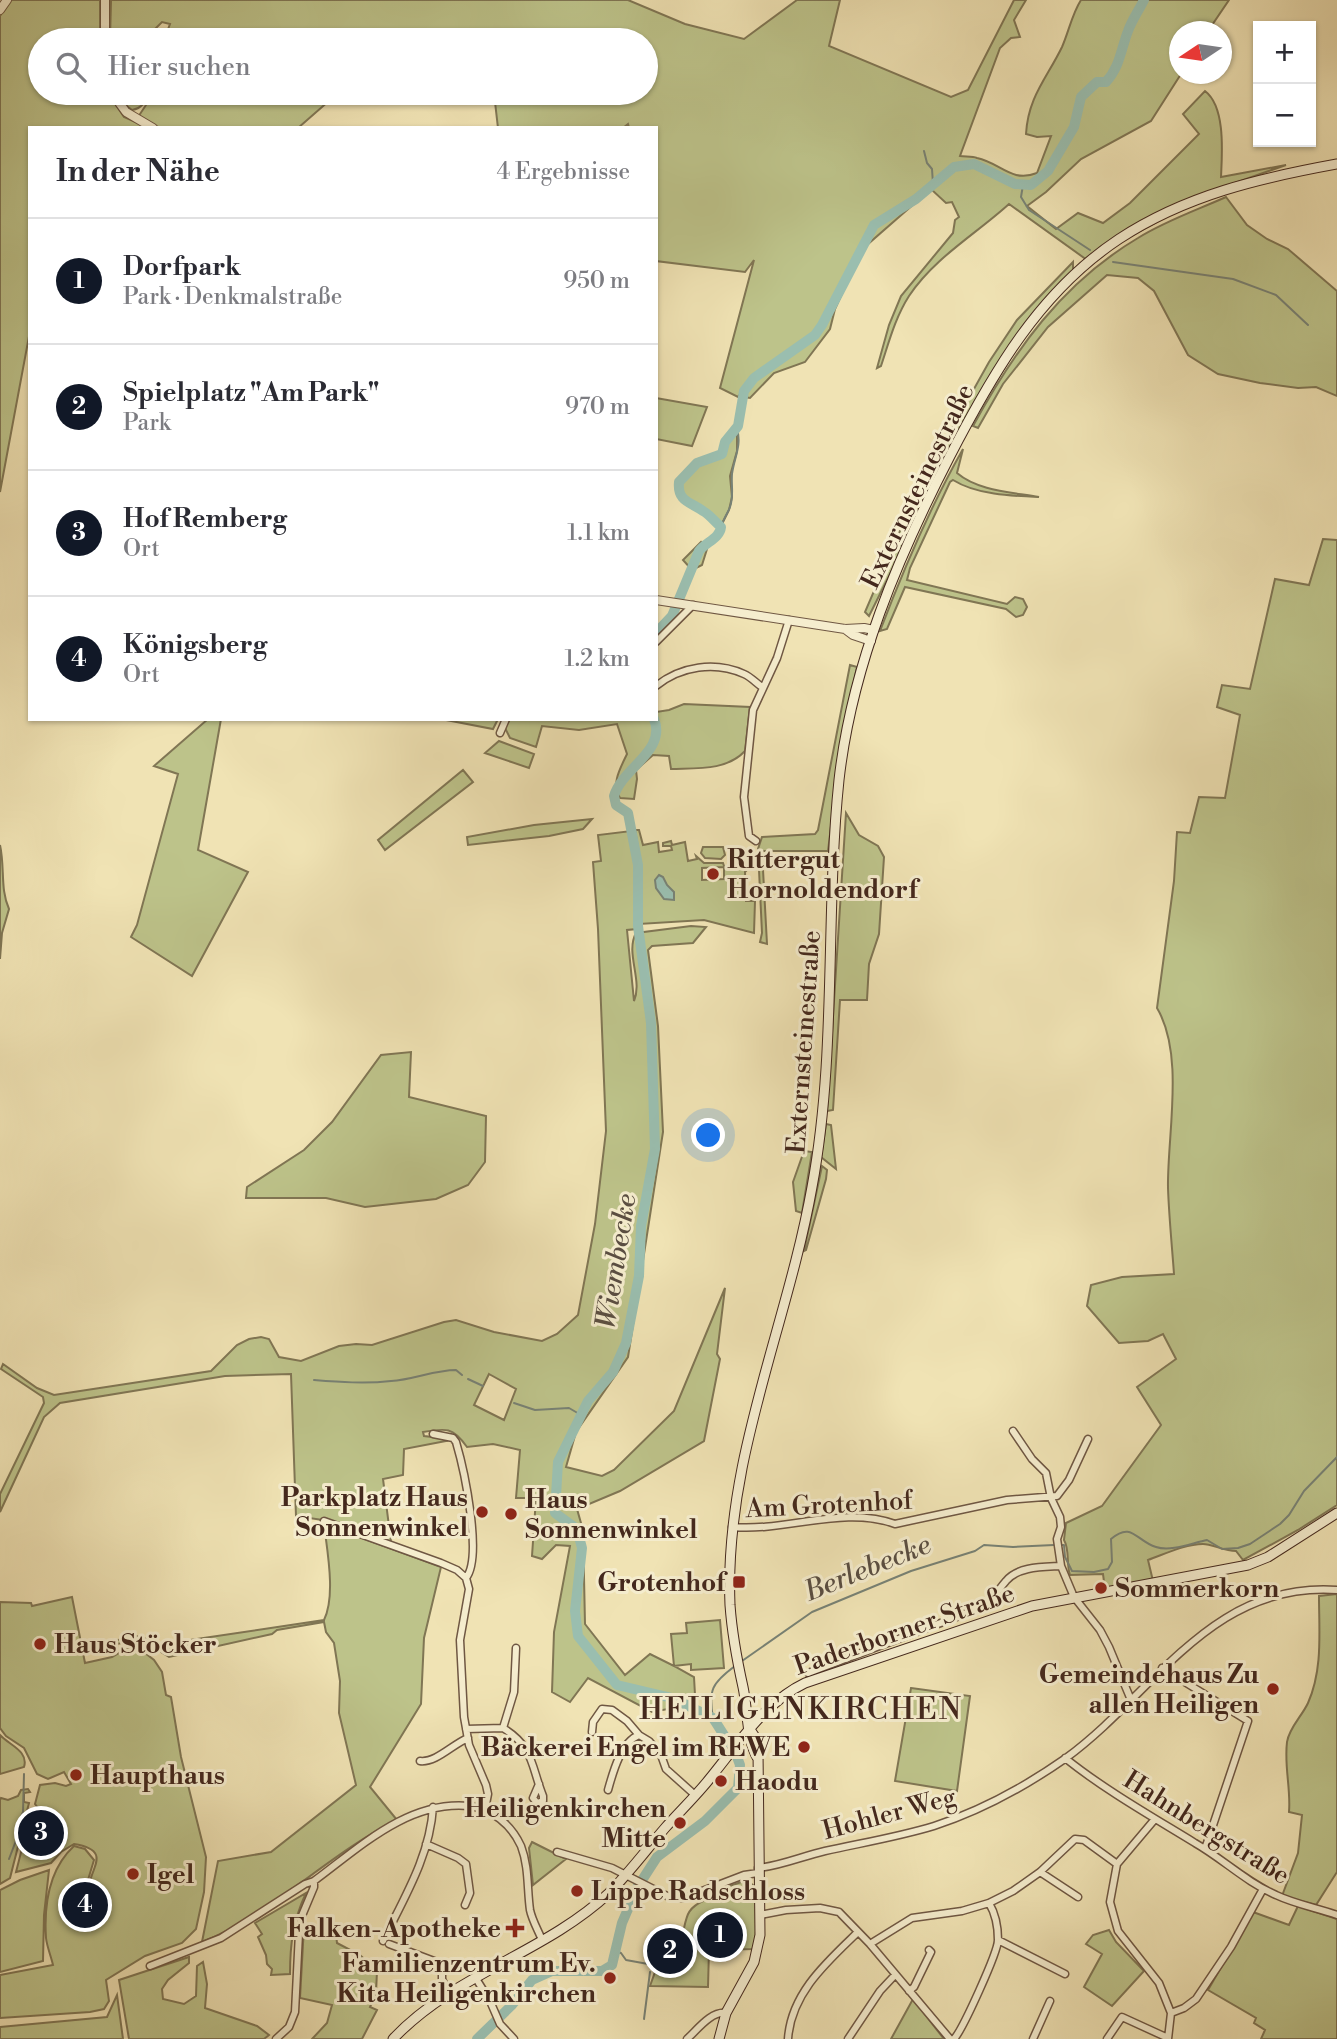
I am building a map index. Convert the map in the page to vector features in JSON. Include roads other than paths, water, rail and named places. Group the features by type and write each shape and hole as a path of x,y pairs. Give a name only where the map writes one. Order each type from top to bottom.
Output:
{"main road":[{"name":"Externsteinestraße","path":"719,2039 726,2014 754,1962 760,1935 757,1742 750,1730 730,1603 732,1527 746,1444 797,1258 817,1157 828,1034 835,830 845,742 874,630 917,523 974,410 1011,347 1061,287 1120,239 1181,205 1250,181 1337,164"},
{"name":"Paderborner Straße","path":"393,2039 425,2009 448,1993 586,1912 625,1875 768,1708 802,1684 1015,1612 1074,1597 1248,1565 1268,1557 1337,1513"},
{"path":"745,1696 756,1707 768,1708"}],"street":[{"path":"0,10 7,0"},
{"path":"105,0 105,28"},
{"path":"120,105 150,126"},
{"path":"658,600 845,629 874,630"},
{"path":"658,640 689,605"},
{"path":"757,841 749,836 744,797 753,710 777,658 789,620"},
{"path":"845,629 852,635 871,641"},
{"path":"658,685 687,669 702,666 742,673 762,687"},
{"path":"500,733 505,721"},
{"path":"1013,1431 1032,1459 1046,1473 1051,1498 1060,1517 1061,1527 1057,1539 1061,1566 1074,1597 1100,1630 1131,1700"},
{"path":"433,1434 453,1438 461,1461 472,1531 473,1564 466,1578 468,1589 460,1640 466,1729 486,1785 488,1794 485,1809"},
{"path":"1051,1498 1061,1493 1088,1439"},
{"name":"Am Grotenhof","path":"732,1527 755,1529 858,1517 878,1517 895,1524 1007,1500 1051,1498"},
{"path":"324,1521 441,1563 457,1570 466,1578"},
{"path":"808,1673 983,1607 995,1598 1004,1582 1014,1574 1034,1567 1061,1566"},
{"name":"Hohler Weg","path":"557,1852 612,1868 667,1898 684,1898 758,1870 957,1818 1010,1791 1065,1758 1111,1721 1162,1668 1207,1629 1254,1601 1318,1590 1337,1590"},
{"path":"503,1728 514,1692 516,1648"},
{"path":"1162,1668 1248,1721 1205,1849"},
{"path":"592,1732 597,1715 605,1708 620,1715 653,1745 661,1755 666,1769 695,1795"},
{"path":"466,1729 503,1728 523,1742 528,1749 543,1799"},
{"path":"608,1790 613,1773 630,1739 639,1735"},
{"path":"420,1761 430,1760 468,1738"},
{"name":"Hahnbergstraße","path":"1065,1758 1084,1774 1205,1849 1263,1889 1337,1914"},
{"path":"150,1966 221,1938 305,1884 314,1881 405,1818 433,1807 455,1805 485,1809 512,1831 519,1842 526,1867 530,1912 542,1940"},
{"path":"433,1807 419,1868 386,1943 442,1964 442,1979 448,1993"},
{"path":"1107,2039 1122,2017 1168,2038 1171,2013 1159,1983 1124,1940 1113,1917 1110,1902 1117,1864 1155,1819"},
{"path":"870,1944 912,1919 962,1911 989,1903 1013,1891 1040,1872 1074,1839 1084,1840 1117,1864"},
{"path":"426,1844 458,1857 466,1864 470,1893 465,1905"},
{"path":"1040,1872 1078,1897"},
{"path":"276,2039 289,2027 295,2012 301,1919 314,1881"},
{"path":"1171,2013 1185,2008 1196,1999 1231,1947 1263,1889"},
{"path":"760,1915 786,1910 824,1908 842,1914 952,2039 962,2026 998,1940 994,1914 989,1903"},
{"path":"788,2039 791,2017 802,1994 827,1962 858,1932"},
{"path":"998,1940 1065,1974"},
{"path":"909,1991 914,1987 929,1950"},
{"path":"848,2039 880,1991 895,1975"},
{"path":"475,1977 500,2024 514,2039"},
{"path":"1033,2039 1051,2001"},
{"path":"687,2039 712,2016 717,2013 726,2014"}],"waterway":[{"name":"Wiembecke","path":"658,631 672,616 699,551 715,537 721,527 683,498 679,482 697,463 722,454 725,442 738,426 744,391 754,378 815,335 874,225 916,199 954,167 974,164 1015,184 1031,185 1048,171 1074,127 1081,97 1097,82 1106,82 1114,70 1130,27 1144,0"},
{"path":"924,151 927,163 932,169 933,184"},
{"path":"1023,185 1021,197 1029,210 1090,250"},
{"path":"1113,262 1233,279 1276,295 1308,325"},
{"name":"Wiembecke","path":"721,527 731,503 732,474 739,441 737,429"},
{"name":"Wiembecke","path":"477,2039 512,2005 532,1980 552,1971 602,1971 612,1965 622,1923 637,1888 657,1857 705,1821 738,1788 740,1765 713,1718 672,1698 617,1685 578,1636 575,1611 582,1548 577,1529 555,1513 558,1462 588,1401 613,1372 626,1343 639,1276 641,1226 655,1149 651,1023 638,926 638,865 628,813 616,805 614,796 625,777 654,741 654,721"},
{"path":"314,1380 381,1382 456,1370 462,1375"},
{"path":"468,1379 483,1386"},
{"path":"514,1403 535,1410 569,1408 581,1415"},
{"name":"Berlebecke","path":"1059,1545 1064,1545 1065,1557 1072,1571 1094,1572 1108,1569 1112,1562 1111,1539 1124,1532 1162,1548 1175,1548 1207,1540 1222,1549 1238,1548 1250,1544 1280,1524 1304,1491 1337,1457"},
{"name":"Berlebecke","path":"742,1661 812,1612 911,1571 975,1551 984,1545 1054,1545"},
{"name":"Berlebecke","path":"713,1718 711,1700 714,1688 721,1677 735,1666"},
{"path":"9,1859 23,1812 24,1774"},
{"path":"615,1951 621,1953 626,1960 648,1964"},
{"path":"644,2019 650,1972"}],"place":[{"name":"Rittergut Hornoldendorf","path":"713,874"},
{"name":"Parkplatz Haus Sonnenwinkel","path":"482,1512"},
{"name":"Haus Sonnenwinkel","path":"511,1514"},
{"name":"Grotenhof","path":"739,1582"},
{"name":"Sommerkorn","path":"1101,1588"},
{"name":"Haus Stöcker","path":"40,1644"},
{"name":"Gemeindehaus Zu allen Heiligen","path":"1273,1689"},
{"name":"Bäckerei Engel im REWE","path":"804,1747"},
{"name":"Haupthaus","path":"76,1775"},
{"name":"Haodu","path":"721,1781"},
{"name":"Heiligenkirchen Mitte","path":"680,1823"},
{"name":"Hof Remberg","path":"41,1833"},
{"name":"Igel","path":"133,1874"},
{"name":"Lippe Radschloss","path":"577,1891"},
{"name":"Königsberg","path":"85,1905"},
{"name":"Falken-Apotheke","path":"515,1928"},
{"name":"Dorfpark","path":"720,1935"},
{"name":"Spielplatz \"Am Park\"","path":"670,1951"},
{"name":"Familienzentrum Ev. Kita Heiligenkirchen","path":"610,1978"}],"district":[{"name":"HEILIGENKIRCHEN","path":"801,1709"}]}
